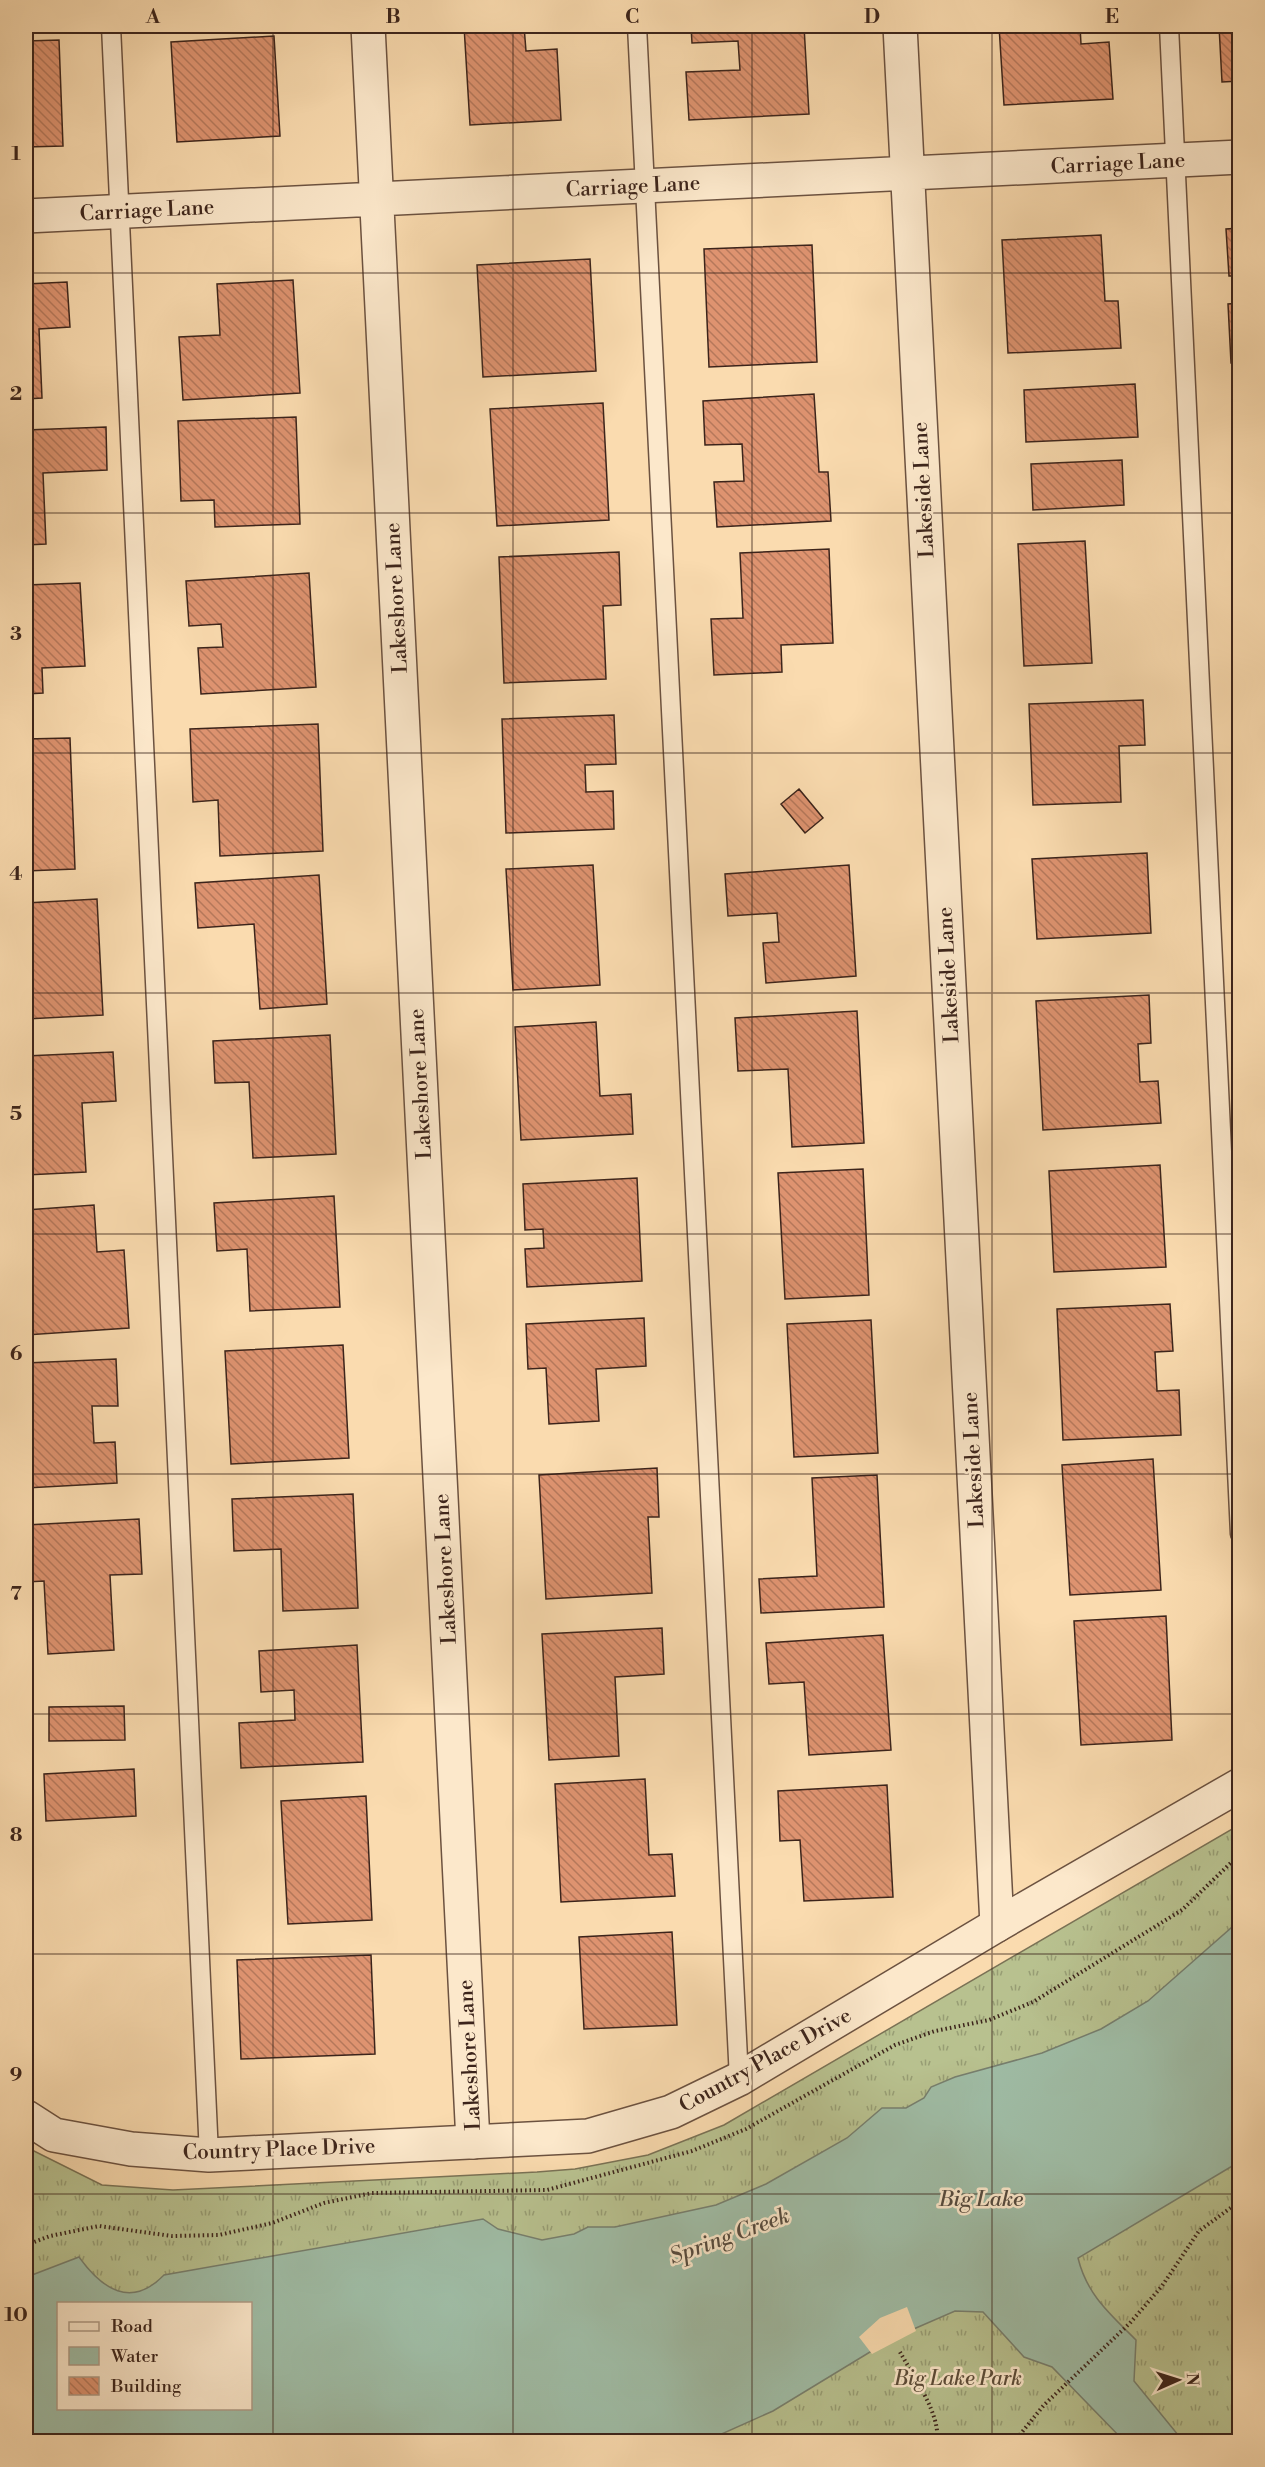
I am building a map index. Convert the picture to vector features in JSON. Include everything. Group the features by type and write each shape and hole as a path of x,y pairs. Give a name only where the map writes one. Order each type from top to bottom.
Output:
{"street":[{"name":"Lakeshore Lane","path":"368,26 473,2142"},
{"name":"Lakeside Lane","path":"900,26 997,1925"},
{"name":"Carriage Lane","path":"26,216 1239,157"},
{"name":"Country Place Drive","path":"26,2117 54,2136 131,2149 209,2156 588,2136 671,2112 740,2079 997,1925 1239,1785"}],"lane":[{"path":"111,26 209,2156"},
{"path":"637,26 740,2079"},
{"path":"1169,26 1239,1534"}],"path":[{"path":"1014,2442 1044,2405 1130,2323 1162,2286 1199,2230 1239,2201"},
{"path":"900,2352 934,2415 938,2427 938,2442"}],"green space":[{"name":"Big Lake","path":"1239,1825 1239,2441 26,2441 26,2147 102,2185 173,2190 537,2172 575,2169 648,2155 724,2125"}],"water":[{"name":"Big Lake","path":"1239,1921 1239,2162 1078,2258 1093,2293 1136,2340 1134,2381 1183,2441 1124,2441 1052,2367 1024,2357 983,2312 955,2311 893,2338 773,2411 706,2441 26,2442 26,2278 32,2275 79,2257 107,2286 129,2293 152,2285 164,2275 483,2219 498,2229 542,2240 574,2234 588,2227 615,2227 716,2205 766,2184 847,2138 882,2108 906,2108 924,2098 931,2087 955,2077 1042,2053 1101,2029 1148,2001"}],"pier":[{"path":"907,2307 916,2331 872,2354 859,2337 880,2318"}],"building":[{"path":"464,26 524,26 526,51 557,49 561,120 470,125"},
{"path":"691,26 804,26 809,114 689,120 686,72 740,70 738,41 692,43"},
{"path":"999,26 1080,26 1081,44 1109,42 1113,99 1004,105"},
{"path":"1219,26 1240,26 1240,81 1222,82"},
{"path":"274,36 280,136 177,142 171,42"},
{"path":"59,40 63,146 26,147 26,41"},
{"path":"1240,228 1240,276 1229,276 1226,229"},
{"path":"1101,235 1105,301 1118,301 1121,348 1008,353 1002,240"},
{"path":"812,245 817,362 709,367 704,249"},
{"path":"590,259 596,371 483,377 477,265"},
{"path":"293,280 300,393 183,400 179,337 220,335 217,284"},
{"path":"67,282 70,327 39,329 42,398 26,399 26,284"},
{"path":"1240,303 1240,362 1231,363 1228,304"},
{"path":"1135,384 1138,437 1026,442 1024,390"},
{"path":"814,394 819,472 828,472 831,521 717,527 714,482 744,481 742,444 705,445 703,401"},
{"path":"1237,395 1240,395 1240,439 1239,439"},
{"path":"603,403 609,520 497,526 490,409"},
{"path":"296,417 300,524 215,527 214,500 181,501 178,421"},
{"path":"106,427 107,470 43,473 46,544 26,545 26,430"},
{"path":"1122,460 1124,505 1033,510 1031,464"},
{"path":"1085,541 1092,663 1024,666 1018,544"},
{"path":"829,549 833,643 781,645 782,672 714,675 711,619 743,618 740,553"},
{"path":"619,552 621,605 603,606 606,679 504,683 499,557"},
{"path":"309,573 316,687 201,694 198,648 223,647 221,624 189,626 186,581"},
{"path":"80,583 85,666 42,668 43,693 26,694 26,585"},
{"path":"1143,700 1145,745 1119,746 1121,802 1033,805 1029,704"},
{"path":"614,715 616,764 585,765 586,792 613,791 614,829 506,833 502,719"},
{"path":"318,724 323,851 220,856 218,800 193,802 190,729"},
{"path":"70,738 75,869 26,871 26,739"},
{"path":"799,789 823,818 805,833 781,804"},
{"path":"1147,853 1151,933 1037,939 1032,859"},
{"path":"593,865 600,985 513,990 506,869"},
{"path":"849,865 856,976 766,983 763,943 779,942 777,913 728,916 725,874"},
{"path":"319,875 327,1004 260,1009 254,924 198,928 195,883"},
{"path":"97,899 103,1015 26,1019 26,903"},
{"path":"1149,995 1151,1043 1138,1044 1140,1082 1158,1081 1161,1123 1043,1130 1036,1001"},
{"path":"857,1011 864,1143 792,1147 788,1069 738,1071 735,1018"},
{"path":"596,1022 600,1096 631,1094 633,1134 521,1140 515,1027"},
{"path":"330,1035 336,1154 253,1158 249,1082 215,1083 213,1041"},
{"path":"113,1052 116,1101 82,1103 86,1172 26,1175 26,1056"},
{"path":"1160,1165 1166,1267 1054,1272 1049,1171"},
{"path":"863,1169 869,1295 785,1299 778,1173"},
{"path":"637,1178 642,1281 527,1287 525,1249 544,1248 543,1229 525,1230 523,1184"},
{"path":"334,1196 340,1307 250,1311 247,1249 217,1251 214,1203"},
{"path":"94,1205 97,1252 124,1250 129,1328 26,1335 26,1210"},
{"path":"1170,1304 1173,1351 1155,1352 1157,1391 1179,1390 1181,1435 1063,1440 1057,1309"},
{"path":"644,1318 646,1366 596,1369 599,1421 549,1424 546,1368 528,1369 526,1324"},
{"path":"871,1320 878,1453 794,1457 787,1324"},
{"path":"343,1345 349,1458 231,1464 225,1351"},
{"path":"116,1359 118,1406 92,1406 94,1443 115,1442 117,1483 26,1488 26,1363"},
{"path":"1153,1459 1161,1590 1070,1595 1062,1465"},
{"path":"657,1468 659,1517 648,1517 652,1593 546,1599 539,1475"},
{"path":"877,1475 884,1607 761,1613 759,1579 817,1576 812,1478"},
{"path":"353,1494 358,1608 283,1611 281,1549 234,1551 232,1499"},
{"path":"139,1519 142,1574 110,1575 114,1650 48,1654 44,1581 26,1582 26,1525"},
{"path":"1166,1616 1172,1740 1081,1745 1074,1621"},
{"path":"662,1628 664,1674 615,1677 619,1756 549,1760 542,1634"},
{"path":"883,1635 891,1750 809,1755 804,1682 769,1684 766,1643"},
{"path":"357,1645 363,1762 241,1768 239,1723 295,1720 294,1690 261,1692 259,1651"},
{"path":"124,1706 125,1740 49,1741 49,1707"},
{"path":"134,1769 136,1816 46,1821 44,1774"},
{"path":"645,1779 649,1855 672,1854 675,1896 561,1902 555,1784"},
{"path":"887,1785 893,1897 804,1901 800,1840 780,1841 778,1791"},
{"path":"366,1796 372,1920 288,1924 281,1801"},
{"path":"672,1932 677,2025 584,2029 579,1937"},
{"path":"371,1955 375,2054 241,2059 237,1960"}],"water label":[{"name":"Spring Creek","path":"729,2235"}],"park label":[{"name":"Big Lake Park","path":"958,2378"}]}
